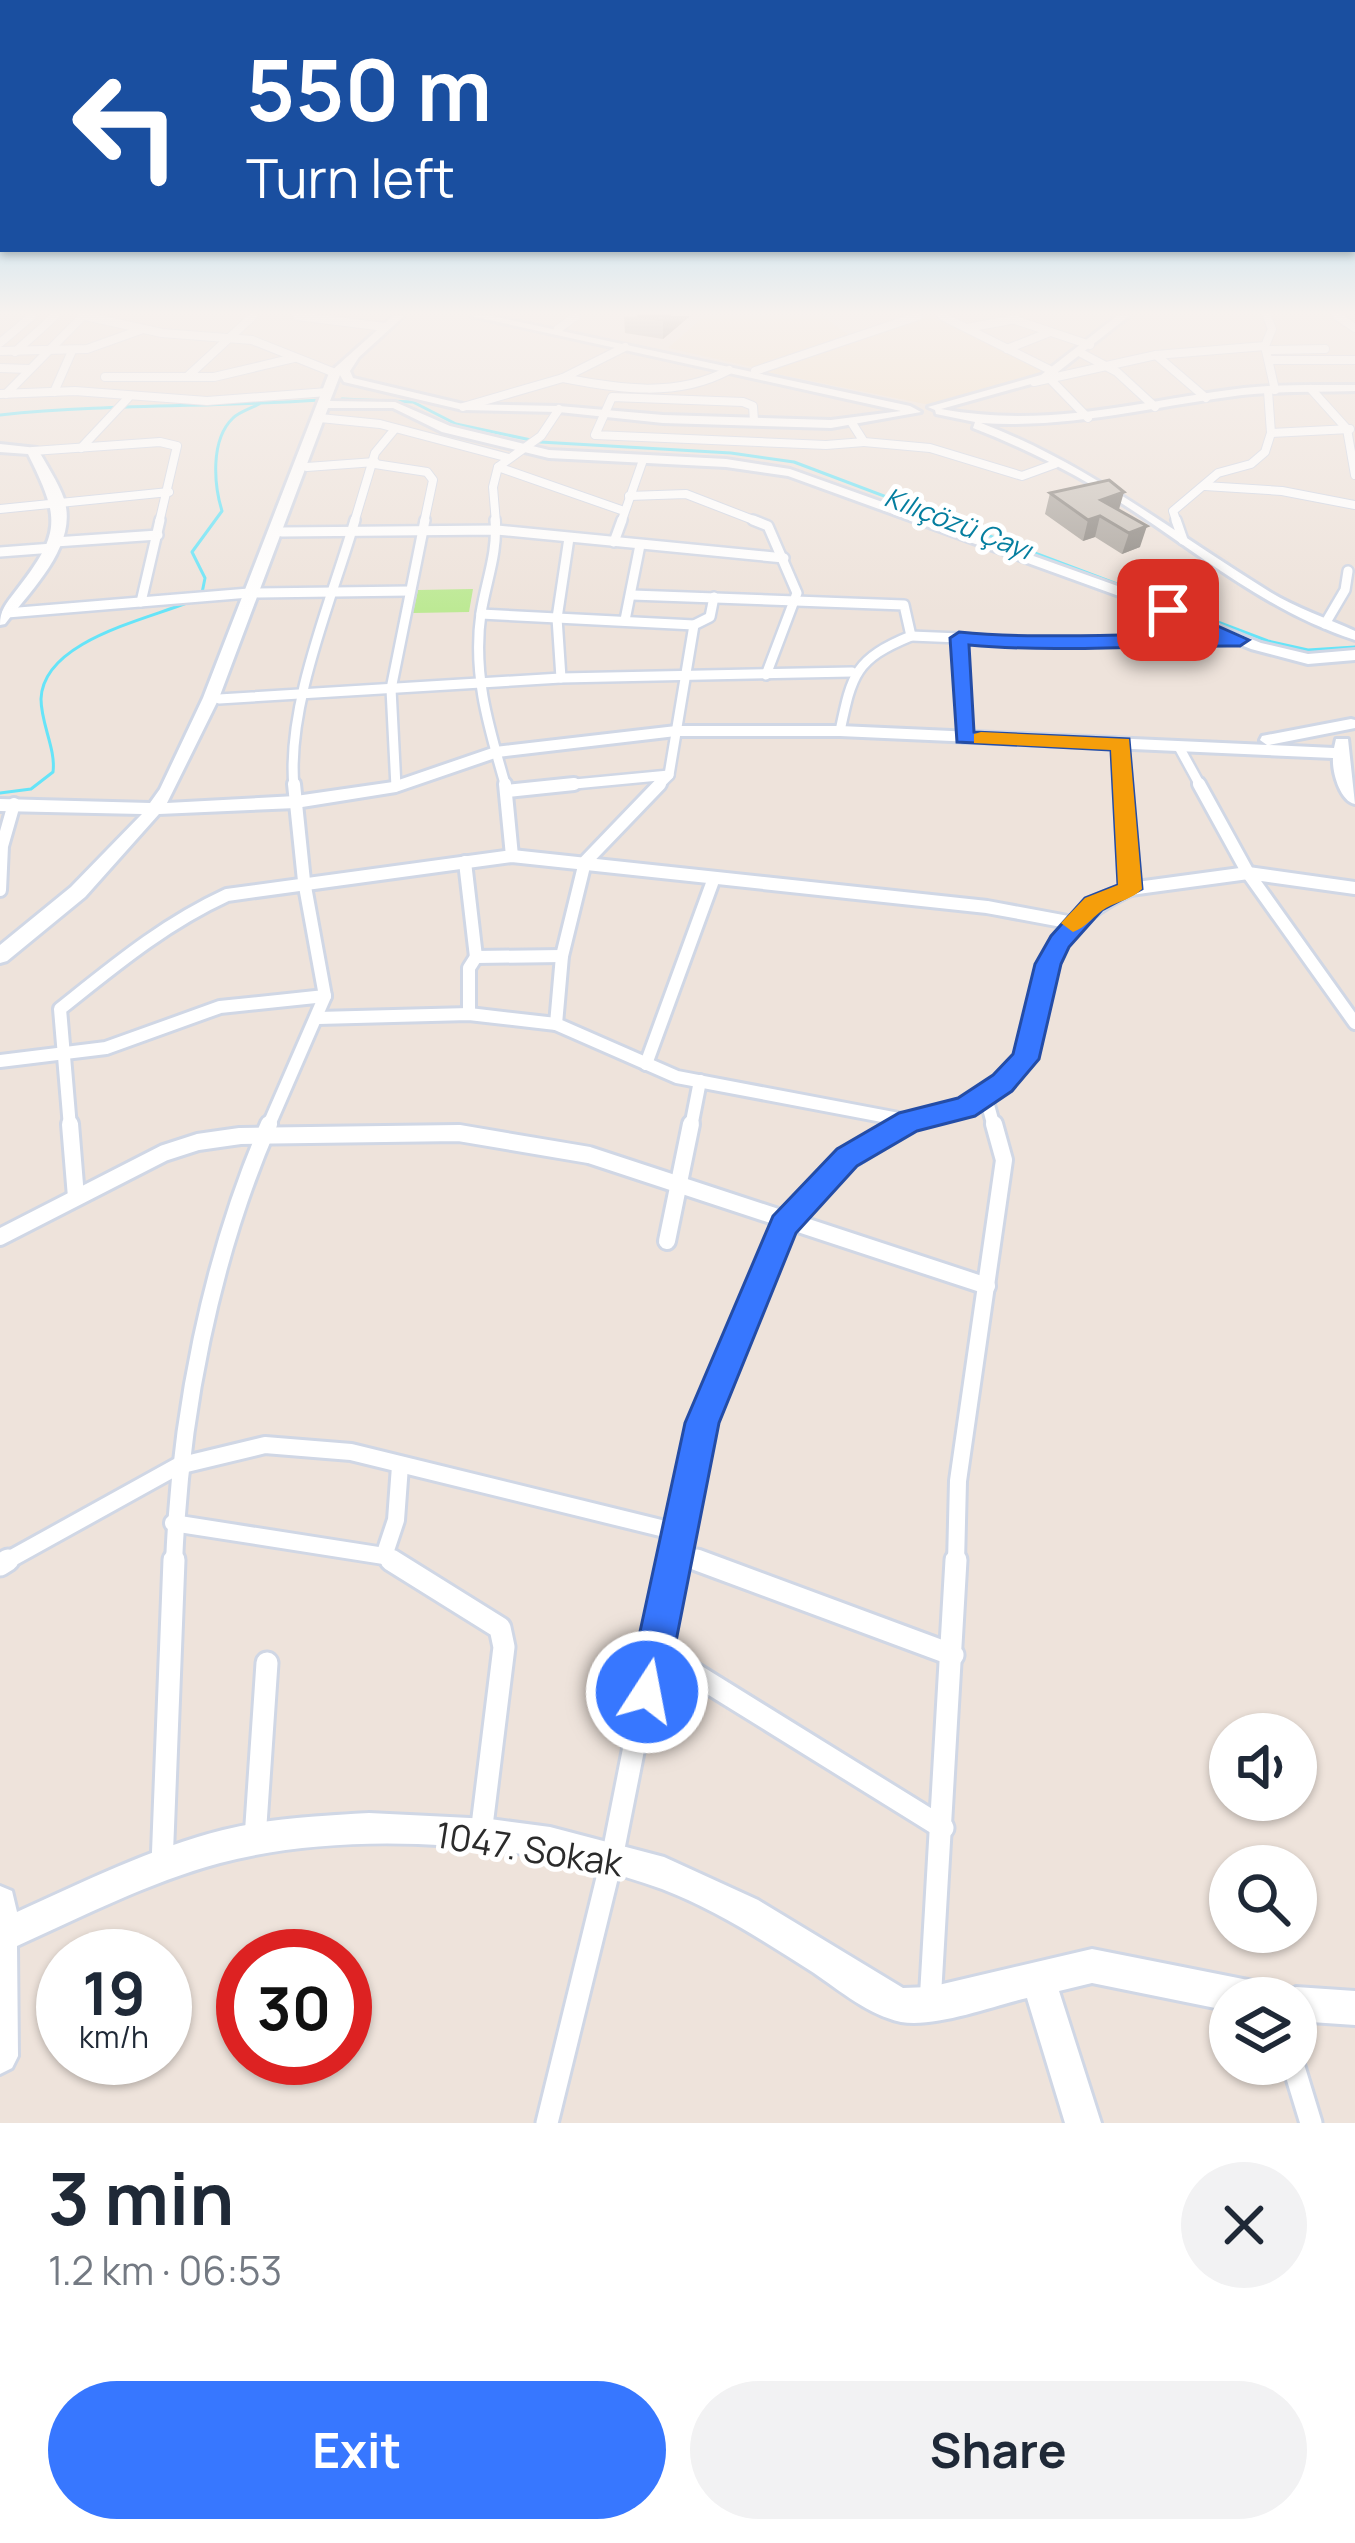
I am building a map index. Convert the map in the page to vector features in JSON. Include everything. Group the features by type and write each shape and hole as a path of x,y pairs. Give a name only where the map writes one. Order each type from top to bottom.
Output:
{"street":[{"path":"81,448 111,415"},
{"path":"0,956 78,892 162,809 324,415"},
{"path":"0,968 56,924 162,809 190,771 325,415"},
{"path":"368,415 394,430 515,453 745,465 814,479 1240,640 1308,659 1355,655"},
{"path":"415,415 515,453"},
{"path":"512,856 508,791 477,683 481,614 497,530 492,498 498,467 541,436 556,415"},
{"path":"603,415 595,435 930,448 1027,477 1055,464"},
{"path":"643,415 852,423 906,415"},
{"path":"940,415 1021,442 1137,508 1269,598 1355,636"},
{"path":"953,415 1000,422 1106,415"},
{"path":"977,425 1136,415"},
{"path":"1183,540 1172,514 1218,473 1259,459 1271,433 1270,415"},
{"path":"852,423 864,442"},
{"path":"1271,433 1351,429"},
{"path":"1351,429 1345,437 1355,475"},
{"path":"162,1866 178,1466 218,1274 265,1136 325,996 304,881 292,763 305,693 377,446 394,430"},
{"path":"0,448 177,446 141,602"},
{"path":"2,618 54,545 59,503 33,451"},
{"path":"614,542 643,460"},
{"path":"307,467 375,462 433,476 391,688 396,787"},
{"path":"498,467 557,487 588,506 624,511"},
{"path":"1205,486 1282,491 1355,506"},
{"path":"0,509 169,492"},
{"path":"629,496 686,494 763,524 784,557 796,598 766,675"},
{"path":"282,532 497,530 784,557"},
{"path":"0,552 158,535"},
{"path":"561,678 557,618 569,538"},
{"path":"625,620 640,545"},
{"path":"1325,624 1345,590 1348,571"},
{"path":"2,618 254,593 410,591"},
{"path":"632,595 904,605 911,636"},
{"path":"481,614 694,626 710,617 714,597"},
{"path":"556,1024 562,956 585,862 669,775 694,626"},
{"path":"840,731 852,672 877,650 911,636 1030,645 1115,638 1240,640"},
{"path":"959,638 964,738"},
{"path":"219,699 561,678 852,672"},
{"path":"1208,747 1354,723"},
{"path":"1354,723 1340,753 1344,780 1355,800"},
{"path":"0,890 7,805 162,809 296,802 396,787 495,752 676,731 840,731 1340,753"},
{"path":"1122,744 1130,889"},
{"path":"1179,747 1248,873 1355,1023"},
{"path":"508,791 669,775"},
{"path":"76,1197 60,1009 134,949 184,915 227,895 512,856 987,907 1073,923"},
{"path":"465,862 476,957 470,968 469,1014"},
{"path":"547,2123 612,1858 702,1423 789,1219 847,1157 909,1121 965,1108 1025,1059 1048,964 1073,923 1094,904 1130,889 1248,873 1355,887"},
{"path":"646,1064 714,878"},
{"path":"476,957 562,956"},
{"path":"0,1060 128,1042 173,1020 220,1007 325,996"},
{"path":"318,1018 469,1014 556,1024 646,1064 700,1081 909,1121"},
{"path":"667,1241 700,1081"},
{"path":"930,2004 953,1654 958,1481 1004,1160 986,1094"},
{"path":"0,1237 181,1146 223,1137 459,1133 589,1155 987,1286"},
{"path":"0,1565 178,1466 265,1444 351,1452 676,1542 953,1654"},
{"path":"384,1556 396,1520 400,1466"},
{"path":"173,1523 384,1556 500,1628 504,1647 481,1836"},
{"path":"656,1650 943,1828"},
{"path":"255,1839 267,1663"},
{"name":"1047. Sokak","path":"1,1936 162,1866 255,1839 386,1829 481,1836 612,1858 711,1893 880,1996 904,2005 930,2004 1092,1966 1209,1989"},
{"path":"0,1903 0,2056"},
{"path":"1038,1980 1083,2123"},
{"path":"1317,2005 1355,2008"},
{"path":"1299,2085 1311,2123"}],"green space":[{"path":"473,589 469,612 413,613 418,590"}],"building":[{"path":"1109,480 1124,492 1101,500 1147,526 1129,533 1100,516 1088,520 1050,493"}],"waterway":[{"path":"202,593 205,578 192,552 222,511 217,450 226,427 237,415"},
{"name":"Kılıçözü Çayı","path":"439,415 456,424 531,440"},
{"name":"Kılıçözü Çayı","path":"540,442 731,453 794,462 1268,641 1308,650 1355,647"},
{"path":"0,793 31,789 53,772 41,699 46,679 59,662 99,636 189,602"}],"slow traffic":[{"path":"981,738 1122,744 1130,889 1094,904 1073,923"}],"route":[{"path":"647,1692 687,1478 702,1423 784,1225 847,1157 909,1121 965,1108 1002,1083 1025,1059 1048,964 1060,942 1094,904 1130,889 1122,744 964,738 959,638 1030,645 1115,638 1240,640 1168,610"}]}
